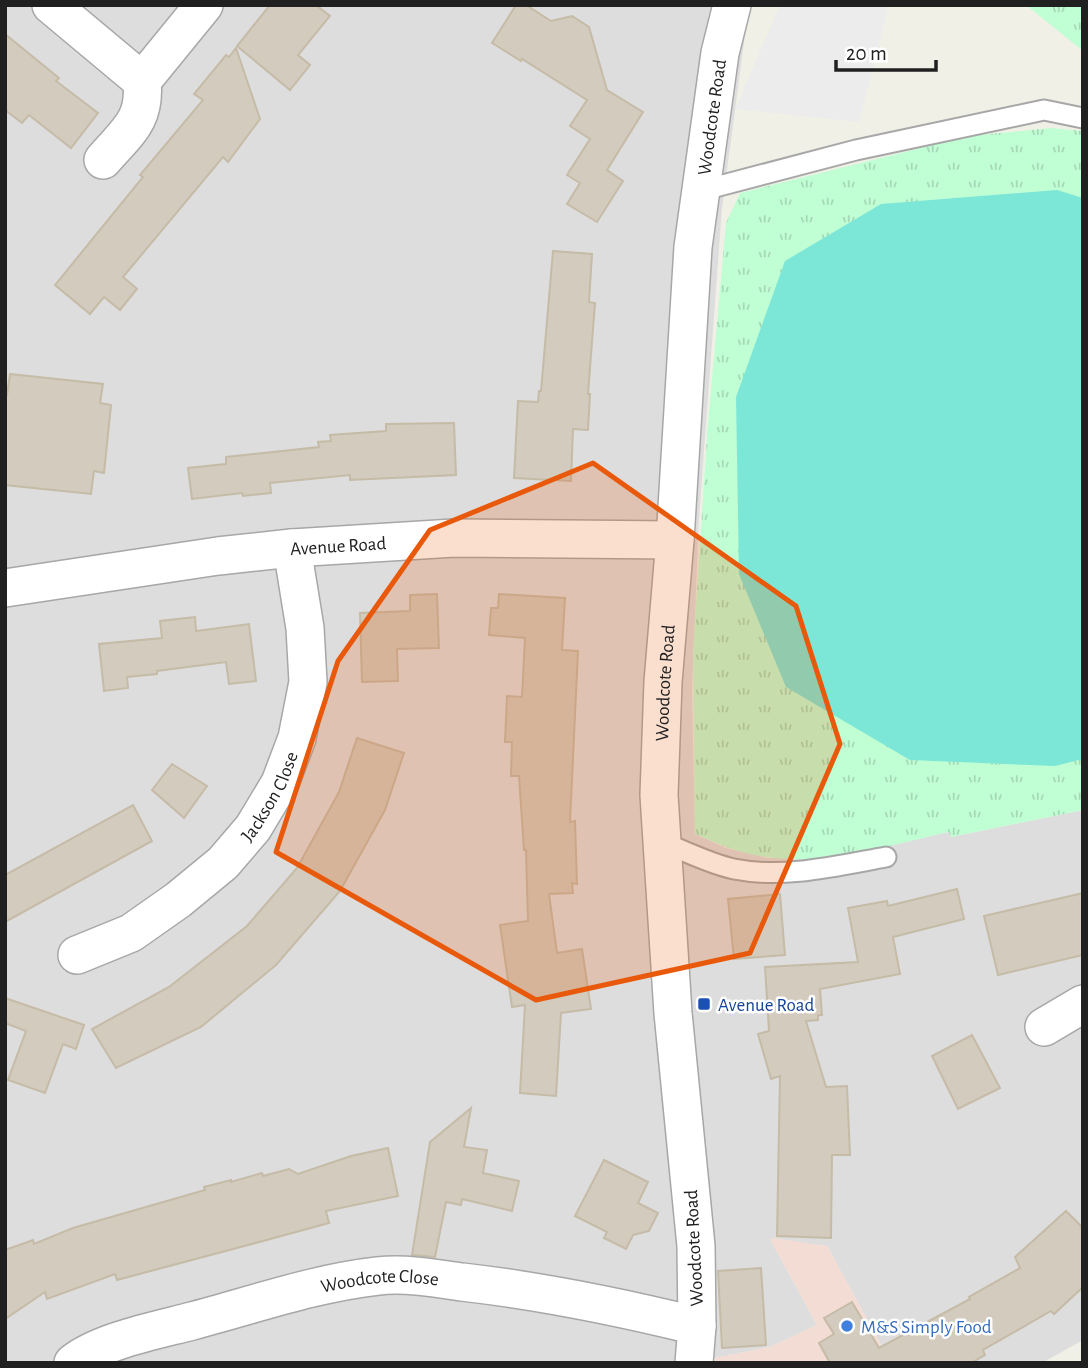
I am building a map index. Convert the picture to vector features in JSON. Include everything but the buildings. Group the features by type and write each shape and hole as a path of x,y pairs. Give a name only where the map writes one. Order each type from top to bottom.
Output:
{"street":[{"path":"51,5 142,81 144,98 139,117 103,160"},
{"path":"142,81 204,5"},
{"name":"Woodcote Road","path":"694,1363 697,1326 696,1247 673,1013 659,795 663,682 675,540 693,247 720,53 732,5"},
{"name":"Avenue Road","path":"5,588 218,556 292,548 454,538 675,540"},
{"name":"Jackson Close","path":"77,956 131,933 178,900 223,863 253,828 280,783 297,738 308,682 304,628 292,548"},
{"path":"1044,1027 1083,1004"},
{"name":"Woodcote Close","path":"73,1363 120,1341 337,1282 380,1276 430,1278 488,1285 624,1308 697,1326"}],"lane":[{"path":"700,191 856,150 1044,110 1083,118"},
{"path":"662,842 732,869 755,871 794,873 886,858"}],"highlighted area":[{"path":"593,463 796,606 840,744 750,953 536,1000 276,852 338,661 430,530"}],"shaded area":[{"path":"5,5 749,5 722,208 699,519 692,689 695,834 726,848 768,858 824,858 949,832 951,837 1083,810 1083,1340 1042,1363 891,1363 827,1246 770,1239 817,1325 770,1347 715,1358 675,1359 675,1363 5,1363"},
{"path":"780,5 889,5 859,122 735,109"},
{"path":"1057,190 1083,198 1083,759 1055,766 910,760 786,687 739,574 736,397 785,261 881,204"},
{"path":"770,1239 827,1246 891,1363 715,1363 715,1358 770,1347 817,1325"}],"green space":[{"path":"1026,5 1083,5 1083,51"},
{"path":"1051,128 1083,131 1083,810 951,837 949,832 858,853 812,859 757,856 695,834 693,654 707,434 726,223 740,193 969,136"}],"place":[{"name":"Avenue Road","path":"704,1004"},
{"name":"M&S Simply Food","path":"847,1326"}]}
